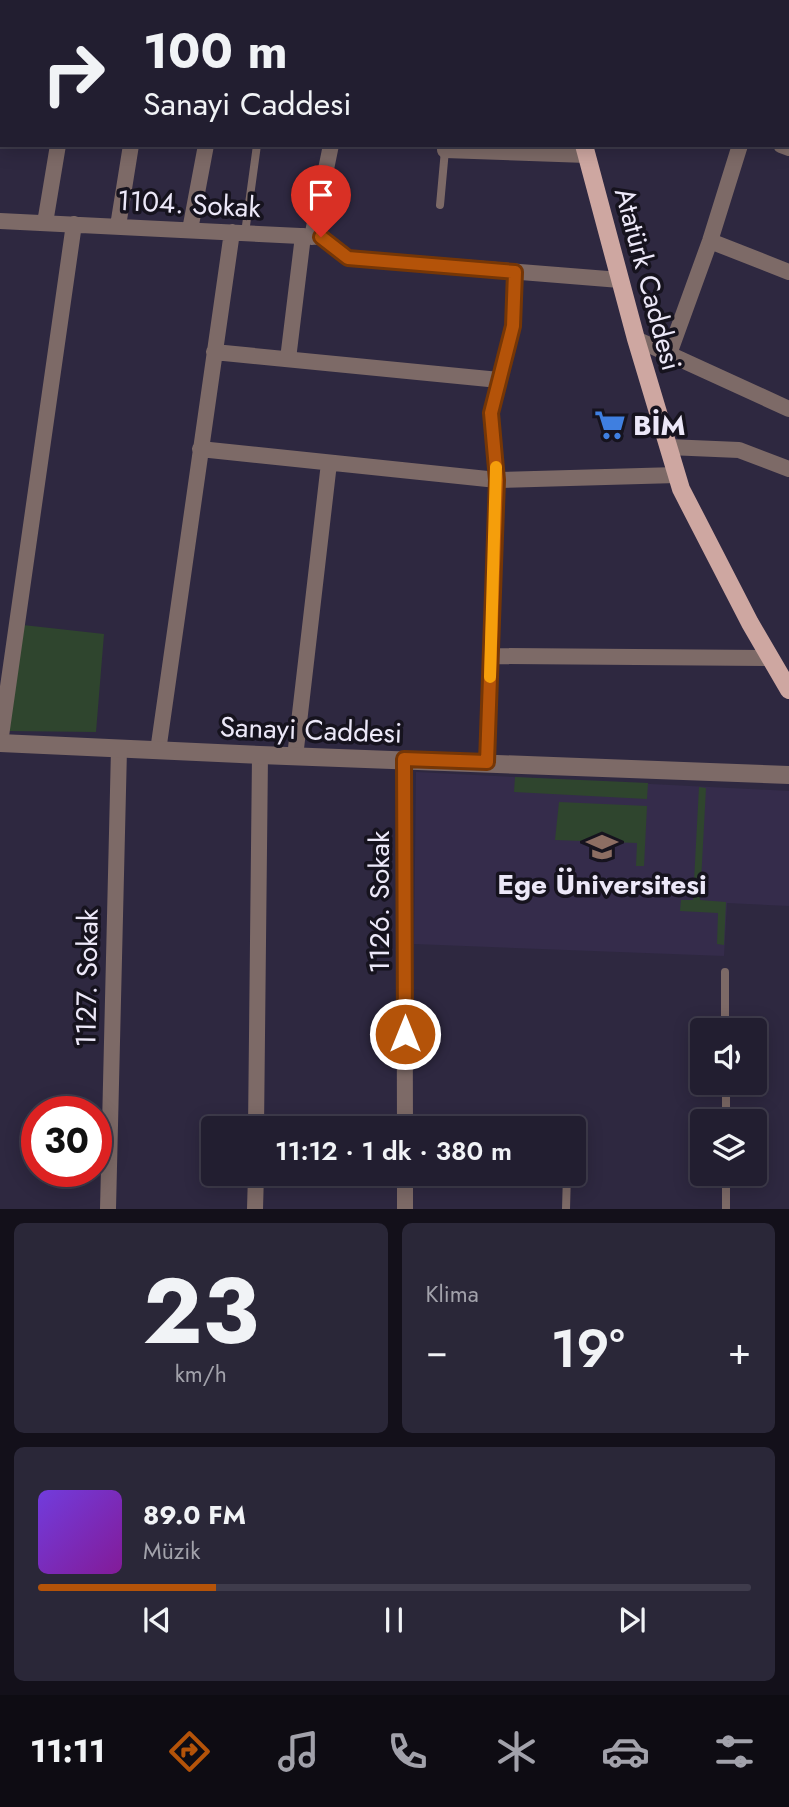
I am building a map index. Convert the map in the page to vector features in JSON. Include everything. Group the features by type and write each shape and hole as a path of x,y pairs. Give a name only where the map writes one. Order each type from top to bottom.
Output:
{"main road":[{"name":"Atatürk Caddesi","path":"585,150 636,339 681,489 750,623 789,690"}],"street":[{"path":"46,223 58,147"},
{"path":"118,226 131,147"},
{"path":"190,230 206,147"},
{"path":"288,359 307,237 330,147"},
{"path":"446,147 585,150"},
{"path":"668,354 710,241 739,147"},
{"name":"1104. Sokak","path":"0,221 321,237 348,258 620,280"},
{"path":"0,743 74,223"},
{"path":"158,751 214,352 238,233"},
{"path":"710,241 789,272"},
{"path":"487,762 497,480 491,413 513,326 515,272"},
{"path":"636,339 789,409"},
{"path":"214,352 499,380"},
{"path":"668,447 739,450 789,469"},
{"path":"200,449 497,480 677,475"},
{"path":"295,757 329,463"},
{"path":"491,656 771,659"},
{"name":"Sanayi Caddesi","path":"0,743 789,775"},
{"name":"1127. Sokak","path":"108,1209 119,749"},
{"path":"256,1116 260,755"},
{"name":"1126. Sokak","path":"404,759 405,1116"},
{"path":"256,1186 256,1209"},
{"path":"405,1186 405,1209"}],"lane":[{"path":"238,233 257,147"},
{"path":"440,205 446,147"},
{"path":"725,972 725,1018"},
{"path":"566,1209 567,1186"},
{"path":"726,1186 726,1209"}],"shaded area":[{"name":"Ege Üniversitesi","path":"416,772 789,791 789,906 727,903 724,956 414,944"}],"green space":[{"path":"23,625 104,634 96,732 8,731"},
{"path":"515,777 648,783 647,799 514,792"},
{"path":"699,787 706,788 700,900 726,902 724,945 717,944 718,913 680,911 681,900 693,900"},
{"path":"559,802 647,806 644,866 636,866 637,843 555,840"}],"slow traffic":[{"path":"490,677 496,467"}],"place":[{"name":"BİM","path":"610,425"},
{"name":"Ege Üniversitesi","path":"602,847"}],"route":[{"path":"321,237 348,258 515,272 513,326 491,413 497,480 487,762 404,759 405,1034"}]}
